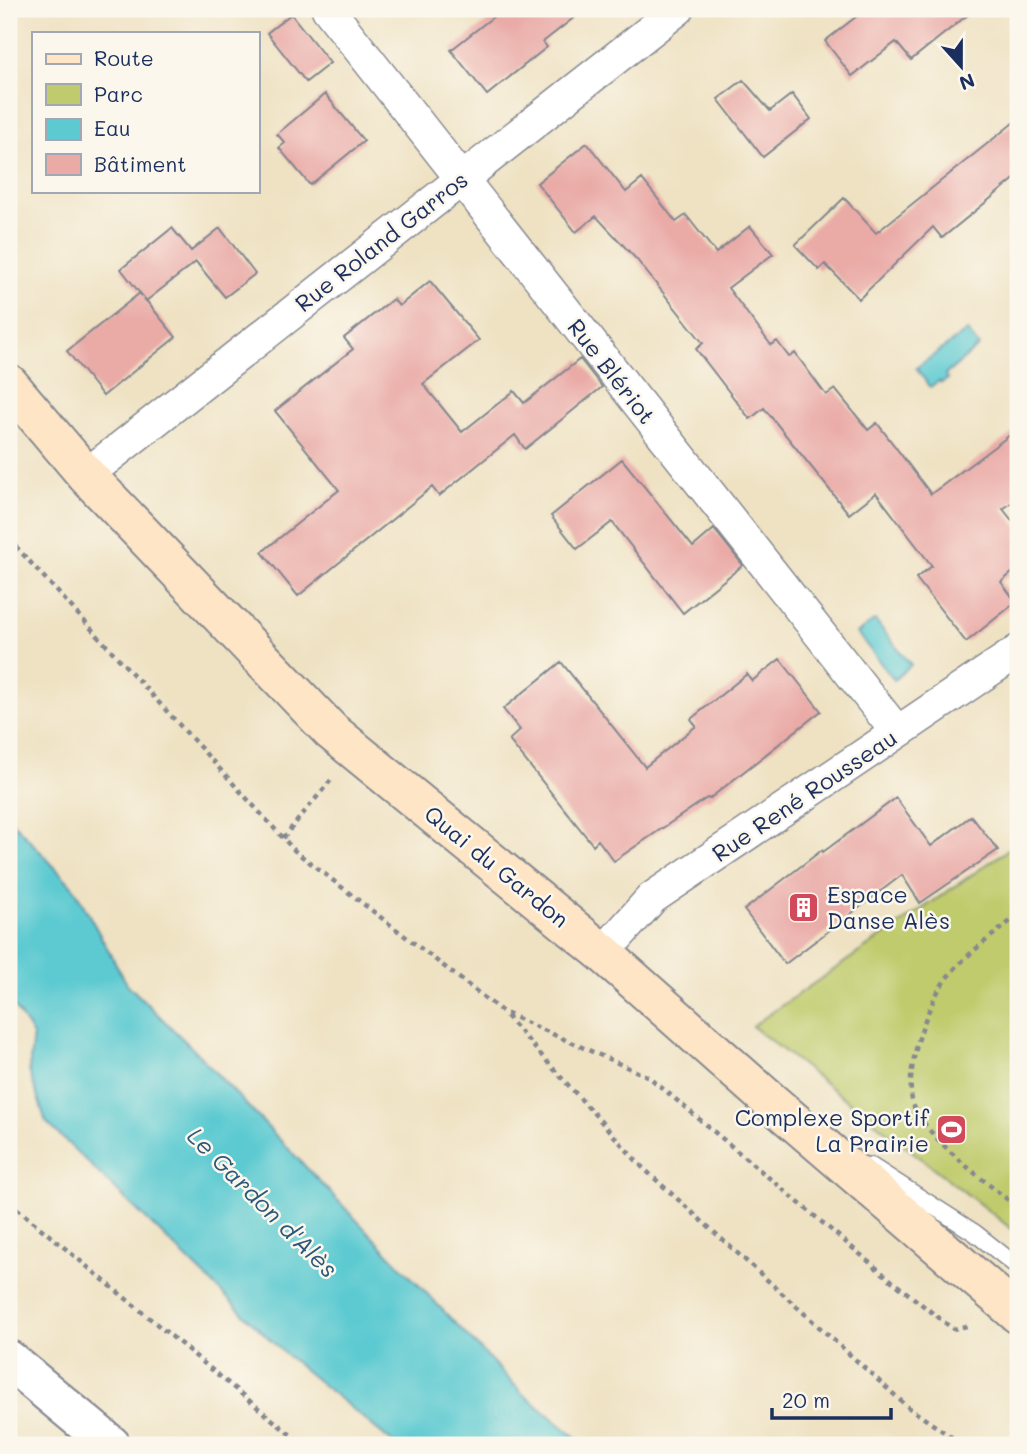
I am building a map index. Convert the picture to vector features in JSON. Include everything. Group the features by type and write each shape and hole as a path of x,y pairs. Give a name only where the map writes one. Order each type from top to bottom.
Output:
{"main road":[{"name":"Quai du Gardon","path":"9,384 86,475 331,731 603,953 1018,1314"}],"street":[{"name":"Rue Blériot","path":"328,9 897,732"},
{"name":"Rue Roland Garros","path":"86,475 678,9"},
{"name":"Rue René Rousseau","path":"603,953 652,898 1018,651"},
{"path":"9,1360 111,1445"}],"lane":[{"path":"769,1100 975,1233 1018,1268"}],"path":[{"path":"9,539 295,851 503,1012 642,1167 909,1408 963,1445"},
{"path":"283,838 338,772"},
{"path":"1018,915 948,975 917,1044 909,1090 915,1109 933,1133 1018,1208"},
{"path":"503,1012 649,1077 953,1329 976,1323"},
{"path":"9,1202 303,1445"}],"green space":[{"name":"Complexe Sportif La Prairie","path":"1018,843 1018,1234 752,1026"}],"water":[{"path":"967,331 979,346 945,375 948,379 930,387 916,368"},
{"path":"875,620 911,665 894,680 857,633"},
{"name":"Le Gardon d'Alès","path":"9,818 74,888 127,984 192,1048 523,1394 585,1445 396,1445 285,1354 46,1122 29,1071 33,1035 9,999"}],"building":[{"path":"503,9 585,9 543,42 547,47 487,95 451,50"},
{"path":"866,9 975,9 911,60 896,42 852,76 825,41"},
{"path":"291,14 330,63 306,82 267,33"},
{"path":"743,80 770,111 792,94 811,119 763,157 718,99"},
{"path":"325,94 364,141 310,185 279,148 285,143 277,134"},
{"path":"1018,119 1018,176 942,238 933,227 859,299 825,264 819,270 795,245 844,198 876,233"},
{"path":"587,143 626,192 642,179 676,222 686,215 716,253 750,226 773,254 728,288 771,345 777,341 789,357 795,353 826,395 835,389 868,430 877,423 931,494 1018,429 1018,498 1003,509 1018,528 1018,568 1001,582 1016,602 966,642 916,578 932,566 876,493 849,514 764,408 750,419 696,349 703,343 637,260 596,216 576,232 537,183"},
{"path":"172,228 191,251 220,228 255,274 225,297 196,262 146,301 121,269"},
{"path":"430,281 479,340 423,384 462,432 514,391 524,403 580,359 602,387 525,449 515,435 439,496 432,487 298,596 262,552 339,490 275,411 353,349 344,338 393,299 399,306"},
{"path":"140,293 176,337 103,396 67,351"},
{"path":"622,459 693,547 714,529 743,565 683,613 612,522 577,549 551,516"},
{"path":"780,659 821,711 709,799 614,861 598,840 593,845 509,740 520,730 503,709 561,662 645,767 696,726 691,719 747,674 752,681"},
{"path":"896,798 931,846 971,816 998,850 920,903 902,875 785,964 744,910"}],"place":[{"name":"Espace Danse Alès","path":"804,907"},
{"name":"Complexe Sportif La Prairie","path":"952,1130"}]}
